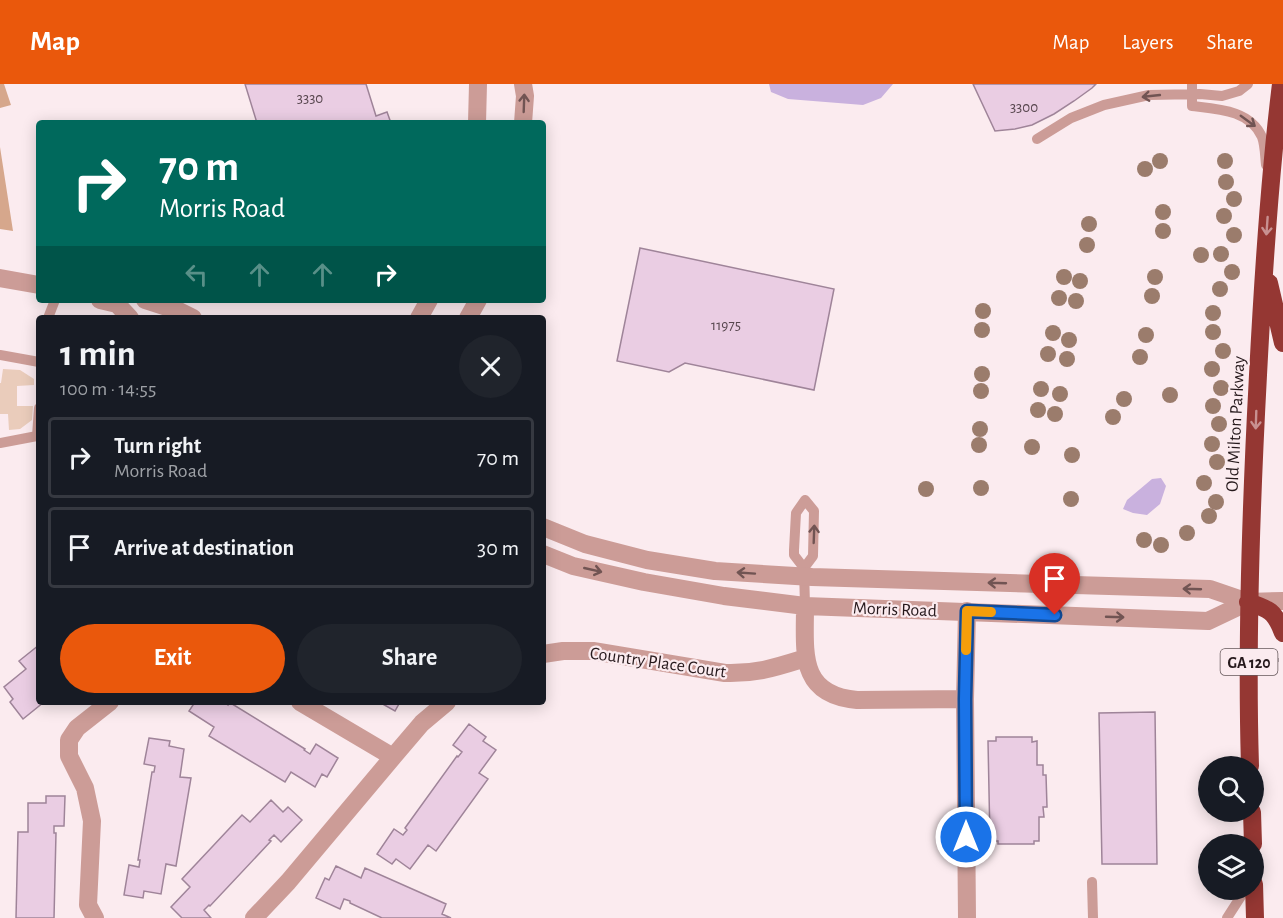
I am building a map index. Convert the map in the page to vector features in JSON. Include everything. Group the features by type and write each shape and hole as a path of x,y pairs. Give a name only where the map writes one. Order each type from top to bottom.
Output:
{"highway":[{"name":"Old Milton Parkway","path":"1250,756 1248,602 1256,407 1264,263 1281,84"},
{"path":"1264,263 1283,343"},
{"path":"1248,602 1267,608 1278,620 1283,633"},
{"path":"1254,900 1255,918"}],"street":[{"path":"477,120 478,84"},
{"path":"523,84 525,96 523,120"},
{"path":"0,278 36,284"},
{"path":"117,303 127,315"},
{"path":"154,303 187,315"},
{"name":"Morris Road","path":"546,527 585,544 647,560 715,571 804,572 1210,589 1248,602 1283,601"},
{"name":"Morris Road","path":"546,555 573,566 644,582 724,596 805,606 1208,621 1248,602"},
{"path":"805,606 806,658 816,683 833,696 857,700 965,699"},
{"path":"967,611 965,699 967,918"},
{"name":"Country Place Court","path":"546,654 593,651 725,673 758,671 806,658"},
{"path":"95,918 88,905 92,821 84,788 69,756 69,740 77,728 106,705"},
{"path":"305,705 393,757"},
{"path":"254,918 288,882 422,723 443,705"}],"lane":[{"path":"1037,140 1071,118 1104,105 1192,89 1222,96 1239,91 1248,84"},
{"path":"1192,89 1192,106 1240,115 1254,123 1263,139 1270,192"},
{"path":"0,355 36,361"},
{"path":"0,443 36,436"},
{"path":"804,572 813,556 814,521 814,511 805,500 796,513 794,550 794,555 804,572 805,606"},
{"path":"1092,882 1093,918"},
{"path":"1227,918 1239,900"}],"path":[{"path":"1265,660 1282,660"}],"shaded area":[{"path":"0,84 4,84 11,105 0,108"},
{"path":"769,84 893,84 881,98 863,105 788,99 771,92"},
{"path":"0,147 13,231 0,229"},
{"path":"3,369 20,370 34,379 34,385 17,386 17,406 33,406 32,420 20,429 9,430 8,414 0,414 0,383"},
{"path":"1161,478 1166,486 1160,504 1147,515 1123,509 1127,500 1152,479"}],"building":[{"path":"245,84 366,84 376,116 387,112 390,120 256,120"},
{"path":"973,84 1096,84 1054,114 1032,125 995,131"},
{"path":"640,248 834,289 814,390 685,363 669,372 617,361"},
{"path":"36,647 36,705 40,705 23,719 10,702 13,699 4,687 26,669 19,661"},
{"path":"193,705 234,705 310,754 316,744 338,758 327,777 322,774 315,787 291,772 285,782 209,736 214,727 189,711"},
{"path":"384,705 398,705 395,711"},
{"path":"1155,712 1157,864 1102,864 1099,713"},
{"path":"469,724 486,737 483,741 496,750 479,773 488,779 436,851 428,845 410,869 396,859 392,864 377,854 394,829 403,835 407,830 405,828 462,752 453,745"},
{"path":"996,737 1032,737 1032,742 1037,741 1037,765 1043,765 1043,775 1046,775 1047,807 1043,807 1044,817 1039,817 1039,841 1034,841 1034,844 998,844 998,841 990,841 988,741 996,741"},
{"path":"149,738 170,741 169,746 184,749 180,777 191,778 176,866 166,864 161,894 144,891 143,898 124,895 129,865 139,867 140,860 138,860 152,772 155,766 144,764"},
{"path":"46,796 65,796 64,826 54,826 54,833 56,833 54,918 16,918 18,832 28,832 28,803 46,803"},
{"path":"271,800 283,812 288,807 302,820 281,842 274,835 269,840 271,841 204,910 211,918 182,918 171,907 190,887 182,879 242,815 250,822"},
{"path":"336,866 361,878 365,868 446,904 442,914 451,918 382,918 344,899 340,909 316,898 325,878 329,880"}],"slow traffic":[{"path":"966,650 967,611 991,612"}],"route":[{"path":"966,837 967,611 1055,615"}]}
